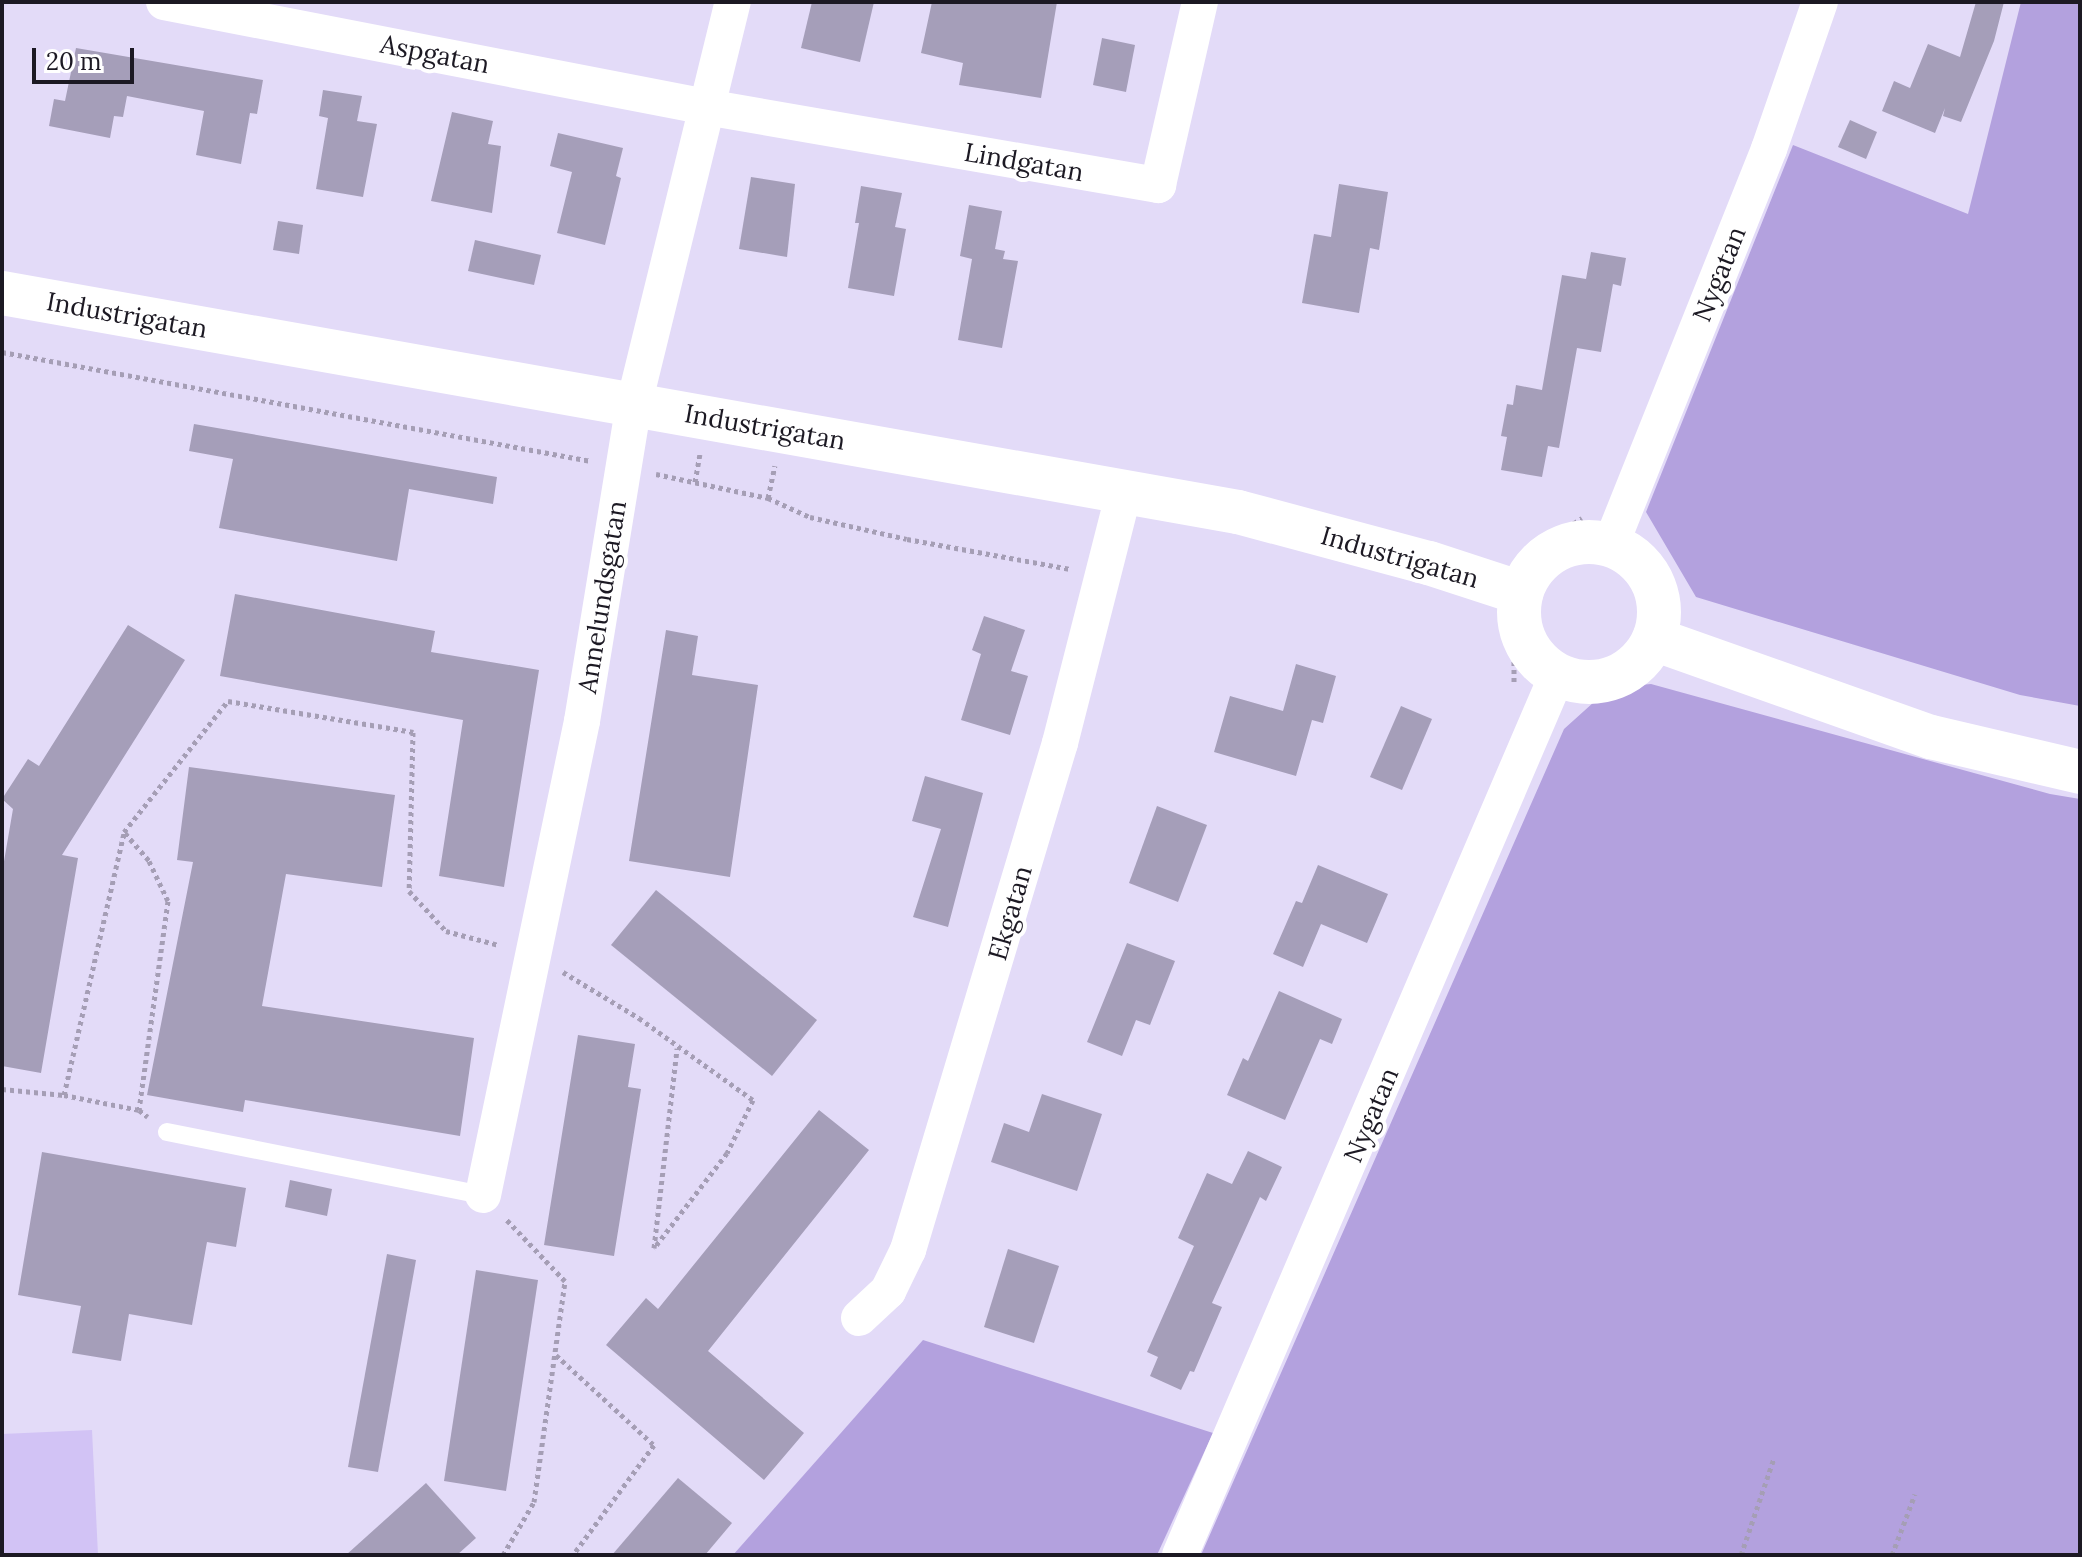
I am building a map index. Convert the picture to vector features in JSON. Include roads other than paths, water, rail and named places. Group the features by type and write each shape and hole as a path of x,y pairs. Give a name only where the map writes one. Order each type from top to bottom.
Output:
{"street":[{"name":"Aspgatan","path":"164,2 251,10 706,107"},
{"name":"Annelundsgatan","path":"483,1195 582,721 634,404 733,2"},
{"name":"Lindgatan","path":"706,107 1158,185 1200,2"},
{"name":"Nygatan","path":"1611,544 1769,149 1820,2"},
{"name":"Industrigatan","path":"2,293 1238,512 1429,563 1514,590"},
{"name":"Ekgatan","path":"859,1318 888,1291 908,1250 1060,743 1124,491"},
{"path":"1611,544 1641,561 1656,589 1661,615 1654,639 1640,662 1613,678 1573,679 1542,667 1525,644 1514,590 1543,559 1561,547 1611,544"},
{"path":"1654,639 1931,737 2080,772"},
{"name":"Nygatan","path":"1180,1555 1558,673"}],"lane":[{"path":"167,1132 483,1195"}]}
